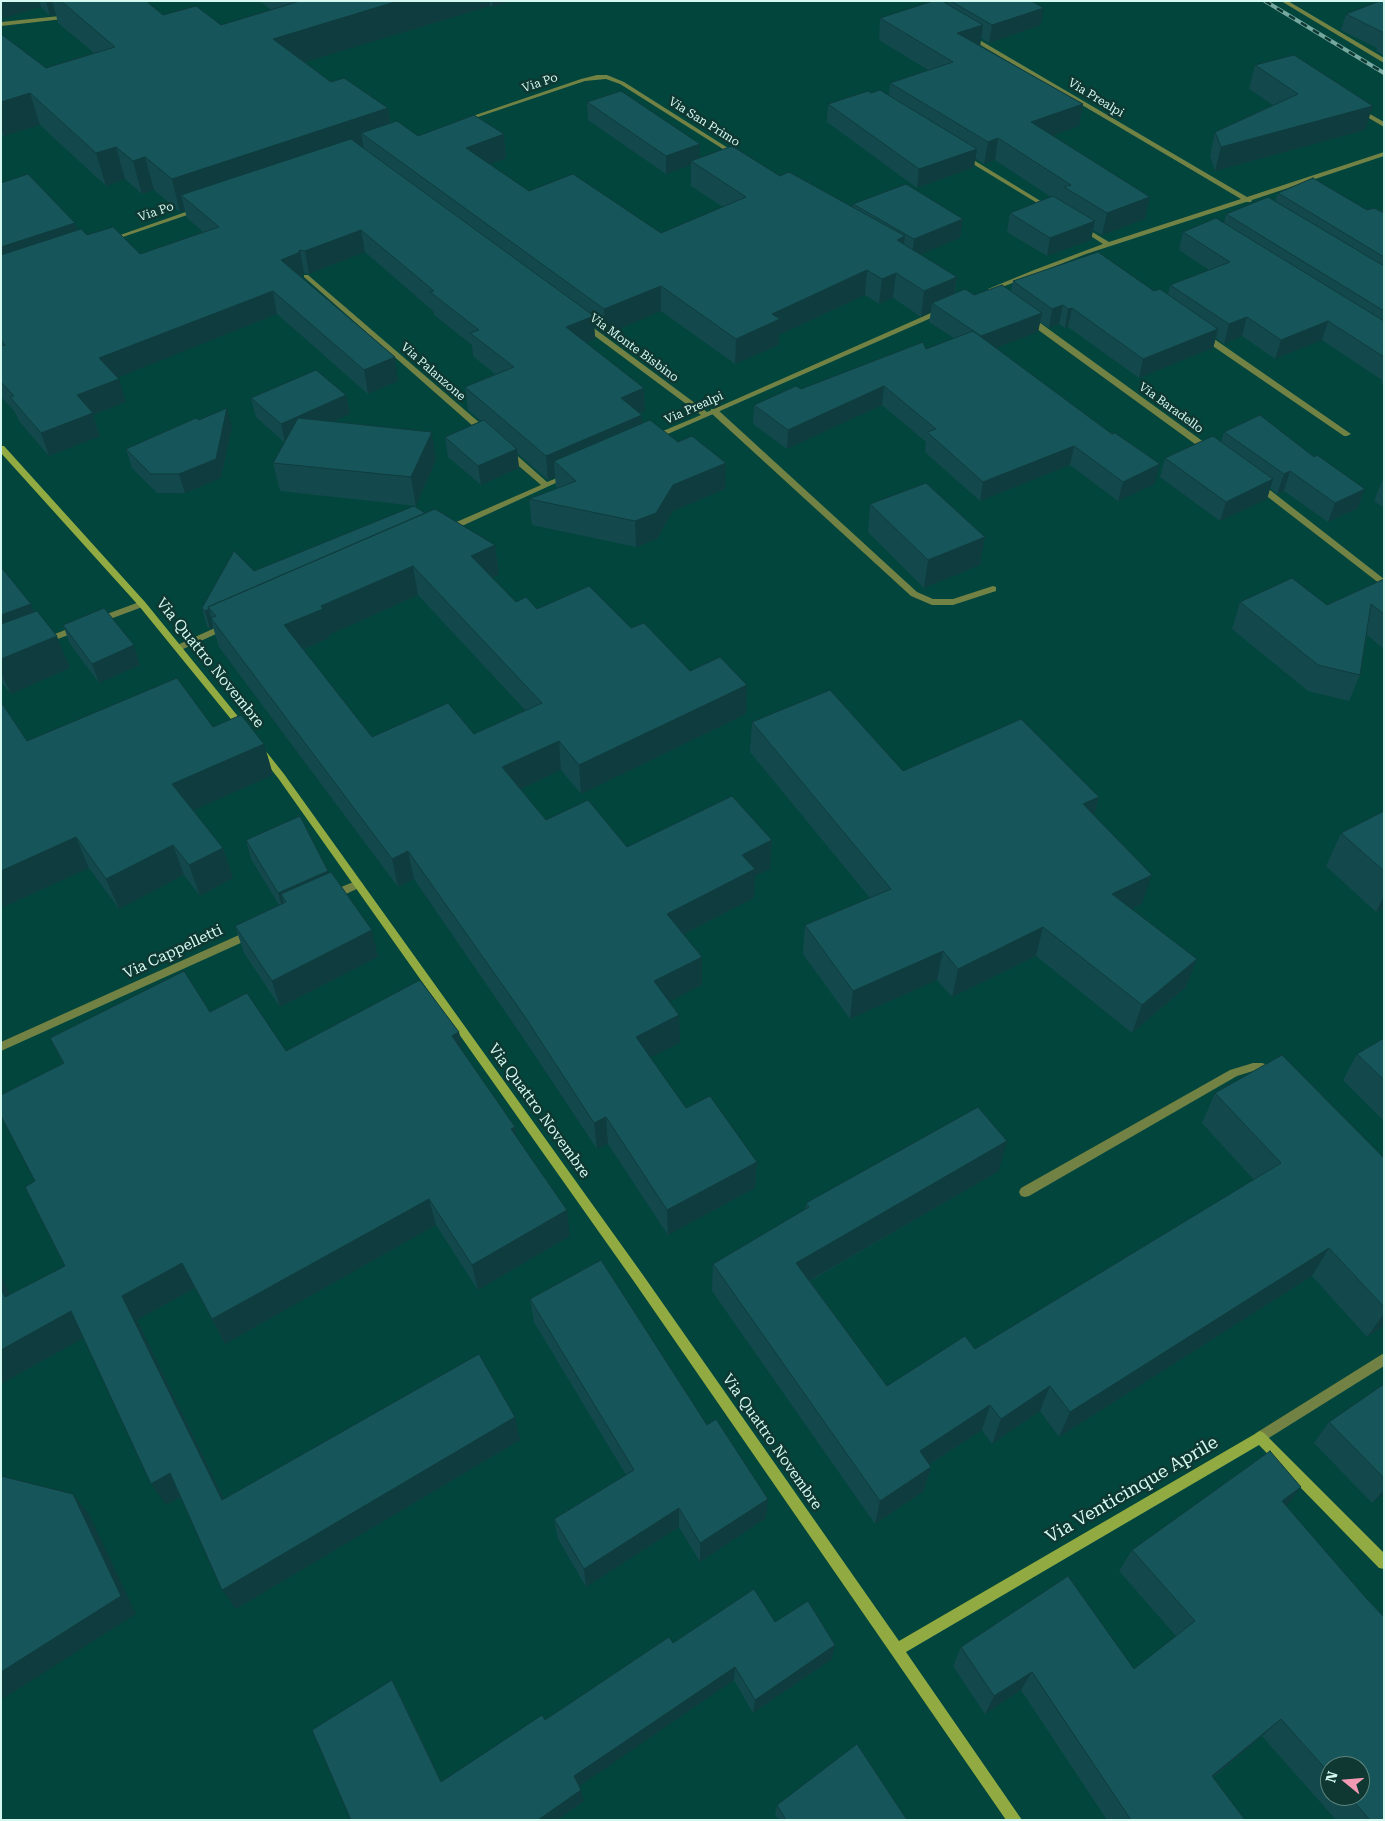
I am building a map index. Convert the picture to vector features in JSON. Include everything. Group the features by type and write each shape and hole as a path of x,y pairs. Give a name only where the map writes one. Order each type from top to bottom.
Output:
{"street":[{"path":"1284,1 1384,60"},
{"path":"1,24 78,16"},
{"name":"Via Prealpi","path":"960,30 1254,205"},
{"name":"Via Po","path":"460,122 582,80 602,77"},
{"name":"Via San Primo","path":"602,77 622,83 746,162"},
{"path":"1354,106 1384,125"},
{"path":"957,152 1058,214"},
{"path":"981,295 1084,253 1384,154"},
{"path":"1300,182 1308,187"},
{"name":"Via Po","path":"104,242 206,207"},
{"path":"1189,218 1198,224"},
{"path":"1075,224 1109,245"},
{"path":"1084,253 1092,259"},
{"name":"Via Palanzone","path":"306,276 494,440"},
{"path":"989,291 997,297"},
{"name":"Via Prealpi","path":"644,443 954,306"},
{"name":"Via Baradello","path":"1022,314 1215,454"},
{"name":"Via Monte Bisbino","path":"578,321 706,415"},
{"path":"1199,332 1347,434"},
{"path":"714,411 914,594 932,602 953,602 992,589"},
{"path":"501,446 546,485"},
{"name":"Via Quattro Novembre","path":"1,448 142,604 281,776 634,1271 1015,1820"},
{"path":"440,532 572,474"},
{"path":"1247,477 1287,506 1384,584"},
{"path":"36,644 142,604"},
{"path":"178,648 232,624"},
{"path":"322,901 358,884"},
{"name":"Via Cappelletti","path":"1,1047 260,929"},
{"path":"1025,1192 1242,1069 1262,1067 1281,1076"},
{"name":"Via Venticinque Aprile","path":"896,1650 1260,1437 1384,1358"},
{"path":"1260,1437 1384,1563"}],"building":[{"path":"61,1 146,1 163,15 196,6 221,25 296,1 398,1 273,39 331,82 344,78 388,108 172,179 145,157 133,161 116,147 96,153 30,93 1,102 1,34 46,68 115,47"},
{"path":"933,1 942,1 983,25 957,33 1083,104 1031,122 1150,197 1107,213 1064,187 1071,185 998,138 988,142 890,83 953,62 880,18"},
{"path":"951,1 1031,1 1044,8 992,25"},
{"path":"1384,1 1384,33 1346,14"},
{"path":"1294,55 1373,106 1221,147 1215,132 1298,94 1255,65"},
{"path":"880,90 977,149 919,169 828,104 868,91 871,93"},
{"path":"621,91 700,144 666,156 587,102"},
{"path":"474,115 504,134 466,148 529,191 573,174 661,233 746,197 691,161 732,146 780,176 789,172 905,236 897,240 957,277 924,291 896,273 882,279 867,270 772,314 780,319 736,339 661,286 604,309 361,133 397,121 418,136"},
{"path":"351,139 594,316 566,327 644,388 621,398 642,415 546,456 465,387 514,367 470,333 479,330 430,292 434,291 361,230 305,251 300,250 298,253 281,260 395,357 364,370 273,291 99,358 119,379 77,395 93,413 41,433 10,397 14,396 1,382 1,346 5,345 1,340 1,255 81,229 87,235 113,227 140,254 219,227 181,195"},
{"path":"28,174 75,223 1,247 1,183"},
{"path":"1313,178 1367,210 1374,208 1384,213 1384,257 1278,193"},
{"path":"906,184 963,219 914,239 853,204"},
{"path":"1053,196 1095,221 1050,238 1010,213"},
{"path":"1268,197 1384,266 1384,311 1226,214"},
{"path":"1216,218 1384,321 1384,357 1328,321 1281,340 1247,317 1229,324 1170,285 1230,262 1183,232"},
{"path":"1098,252 1154,291 1160,289 1218,329 1143,359 1072,308 1068,309 1063,305 1052,309 1013,281"},
{"path":"1002,285 1042,313 981,336 932,303 965,289 974,295"},
{"path":"973,331 1112,434 1115,433 1160,464 1123,482 1074,446 983,482 927,432 936,429 884,386 788,430 754,405 796,386 801,389 923,342 926,349"},
{"path":"316,370 346,395 281,424 251,398"},
{"path":"227,408 216,459 179,474 151,474 126,449 196,418 199,420"},
{"path":"1260,415 1314,457 1317,455 1365,489 1335,503 1290,471 1284,474 1224,432"},
{"path":"298,418 432,432 411,477 273,463"},
{"path":"484,420 517,449 478,466 445,437"},
{"path":"650,420 678,442 692,436 726,463 673,485 656,513 635,521 529,499 576,481 554,461"},
{"path":"1213,436 1273,479 1226,502 1165,458"},
{"path":"926,483 985,537 928,560 870,504"},
{"path":"414,506 425,513 208,607 209,609 205,611 202,608 234,551 254,571"},
{"path":"435,509 495,545 471,556 516,602 526,597 537,609 589,586 631,628 644,623 690,671 720,657 747,685 579,765 559,741 502,767 546,820 588,800 627,847 732,796 772,840 742,855 755,869 667,914 702,957 654,981 679,1015 636,1037 686,1108 710,1096 757,1162 667,1210 606,1117 594,1123 523,1014 408,851 392,859 211,618 216,616 208,607","holes":["413,566 542,703 474,734 448,703 372,737 284,625 323,609 321,606"]},
{"path":"1,567 31,604 1,615"},
{"path":"1292,578 1327,605 1384,579 1384,614 1371,604 1360,675 1318,665 1240,602"},
{"path":"104,608 134,645 92,664 63,625"},
{"path":"37,611 57,636 1,659 1,624"},
{"path":"177,678 213,727 241,715 264,744 172,784 223,848 189,865 173,845 106,879 76,837 1,871 1,702 27,741"},
{"path":"830,690 903,771 1021,719 1099,797 1083,804 1152,875 1112,894 1197,959 1142,1005 1043,927 958,969 943,951 853,991 805,925 891,889 752,722"},
{"path":"1384,811 1384,871 1341,833"},
{"path":"300,816 328,871 278,893 246,840"},
{"path":"331,872 372,930 272,981 235,926 286,902 281,894"},
{"path":"184,971 210,1012 247,993 286,1051 420,980 459,1032 452,1036 515,1127 511,1129 567,1210 472,1265 429,1199 212,1319 182,1263 122,1296 222,1500 479,1354 515,1417 222,1590 170,1473 151,1484 71,1311 1,1350 1,1289 5,1297 65,1266 25,1187 35,1181 1,1116 1,1095 64,1063 50,1038"},
{"path":"1384,1038 1384,1080 1357,1054"},
{"path":"1282,1055 1384,1158 1384,1307 1329,1248 1070,1412 1050,1386 1001,1419 990,1405 920,1451 931,1467 880,1501 713,1264 809,1207 806,1203 978,1107 1007,1141 796,1263 887,1386 965,1336 975,1349 1281,1163 1215,1093"},
{"path":"601,1260 707,1425 716,1419 768,1499 700,1543 679,1508 584,1569 554,1519 634,1470 530,1299"},
{"path":"1384,1384 1384,1478 1329,1422"},
{"path":"1270,1451 1301,1487 1282,1501 1384,1617 1384,1820 1370,1820 1358,1806 1370,1806 1370,1756 1320,1756 1320,1763 1281,1719 1212,1776 1245,1820 1131,1820 1032,1672 994,1696 961,1647 1068,1576 1134,1669 1195,1621 1132,1550"},
{"path":"1,1476 73,1494 121,1596 1,1672"},
{"path":"754,1589 775,1622 808,1601 835,1645 755,1700 735,1667 574,1776 581,1790 538,1820 351,1820 312,1730 392,1680 441,1782 542,1715 545,1720 669,1637 673,1643"},
{"path":"857,1744 907,1820 786,1820 777,1805"}],"railway":[{"path":"1265,1 1384,73"}]}
